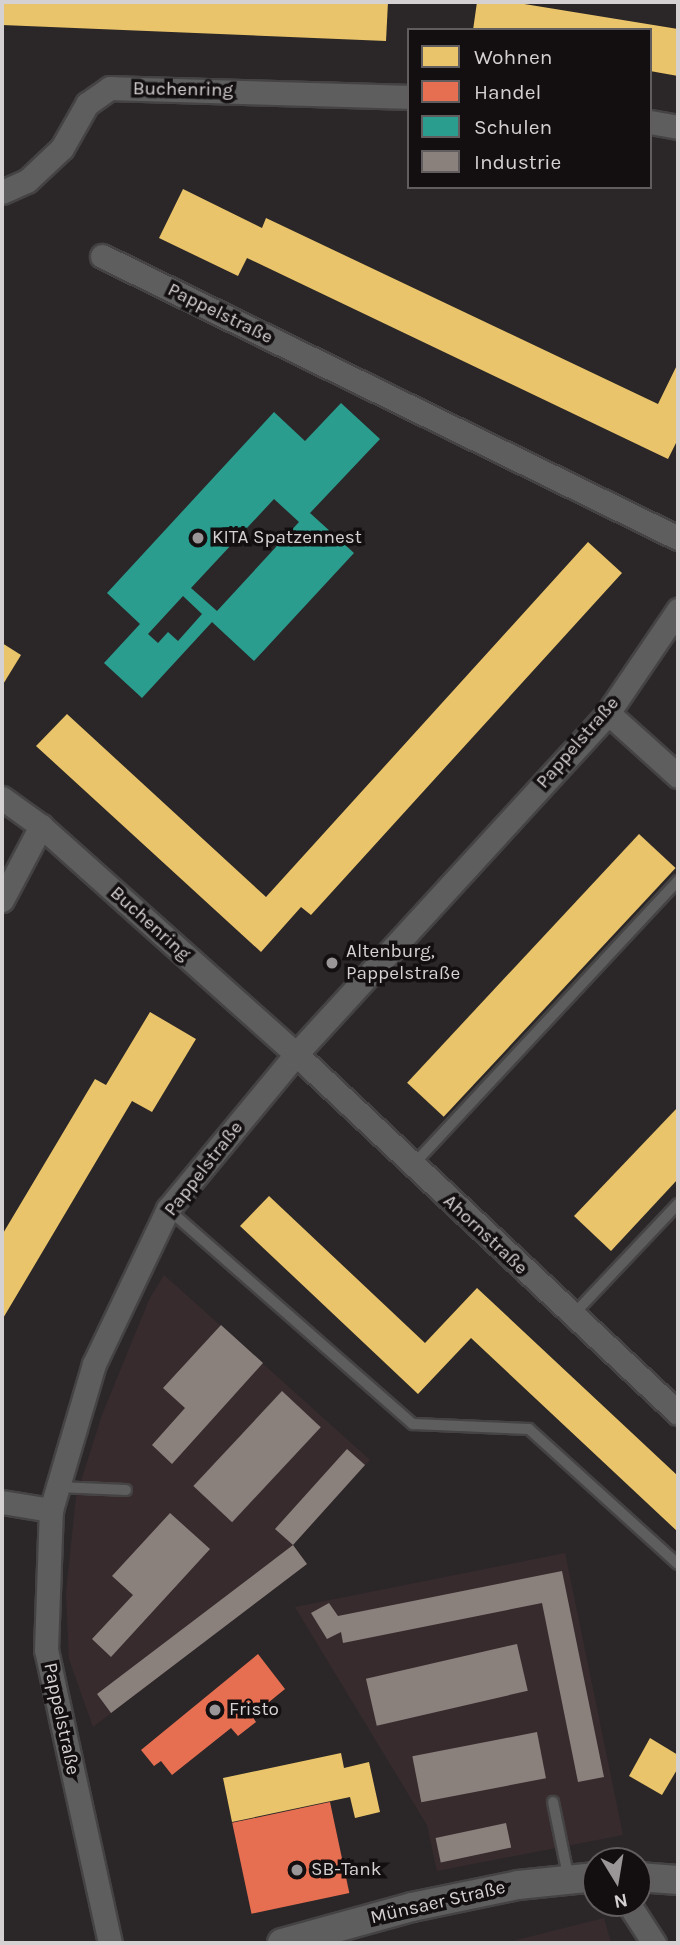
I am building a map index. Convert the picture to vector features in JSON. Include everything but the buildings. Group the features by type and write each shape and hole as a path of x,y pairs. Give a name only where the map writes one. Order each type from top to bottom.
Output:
{"street":[{"name":"Buchenring","path":"2,191 27,181 62,148 88,104 110,88 407,96"},
{"path":"652,122 678,127"},
{"name":"Pappelstraße","path":"102,256 678,538"},
{"name":"Pappelstraße","path":"110,1943 46,1650 51,1510 94,1364 169,1209 296,1054 608,713 678,610"},
{"path":"608,713 678,776"},
{"name":"Buchenring","path":"2,798 41,826 296,1054"},
{"path":"2,900 41,826"},
{"name":"Ahornstraße","path":"296,1054 412,1166 678,1413"},
{"path":"2,1502 51,1510"},
{"name":"Münsaer Straße","path":"282,1943 412,1907 518,1885 582,1878"},
{"path":"652,1878 678,1880"},
{"path":"637,1917 654,1943"}],"lane":[{"path":"412,1166 678,881"},
{"path":"572,1316 678,1203"},
{"path":"169,1209 412,1424 530,1429 678,1564"},
{"path":"58,1487 126,1490"},
{"path":"553,1802 582,1878"}],"shaded area":[{"path":"164,1275 370,1460 293,1545 307,1564 93,1727 69,1659 66,1593 76,1497 102,1415 149,1300"},
{"path":"565,1553 623,1835 437,1871 427,1825 295,1607"},
{"path":"604,1918 611,1943 505,1943"}],"place":[{"name":"KITA Spatzennest","path":"198,538"},
{"name":"Altenburg, Pappelstraße","path":"332,963"},
{"name":"Fristo","path":"215,1710"},
{"name":"SB-Tank","path":"297,1870"}]}
